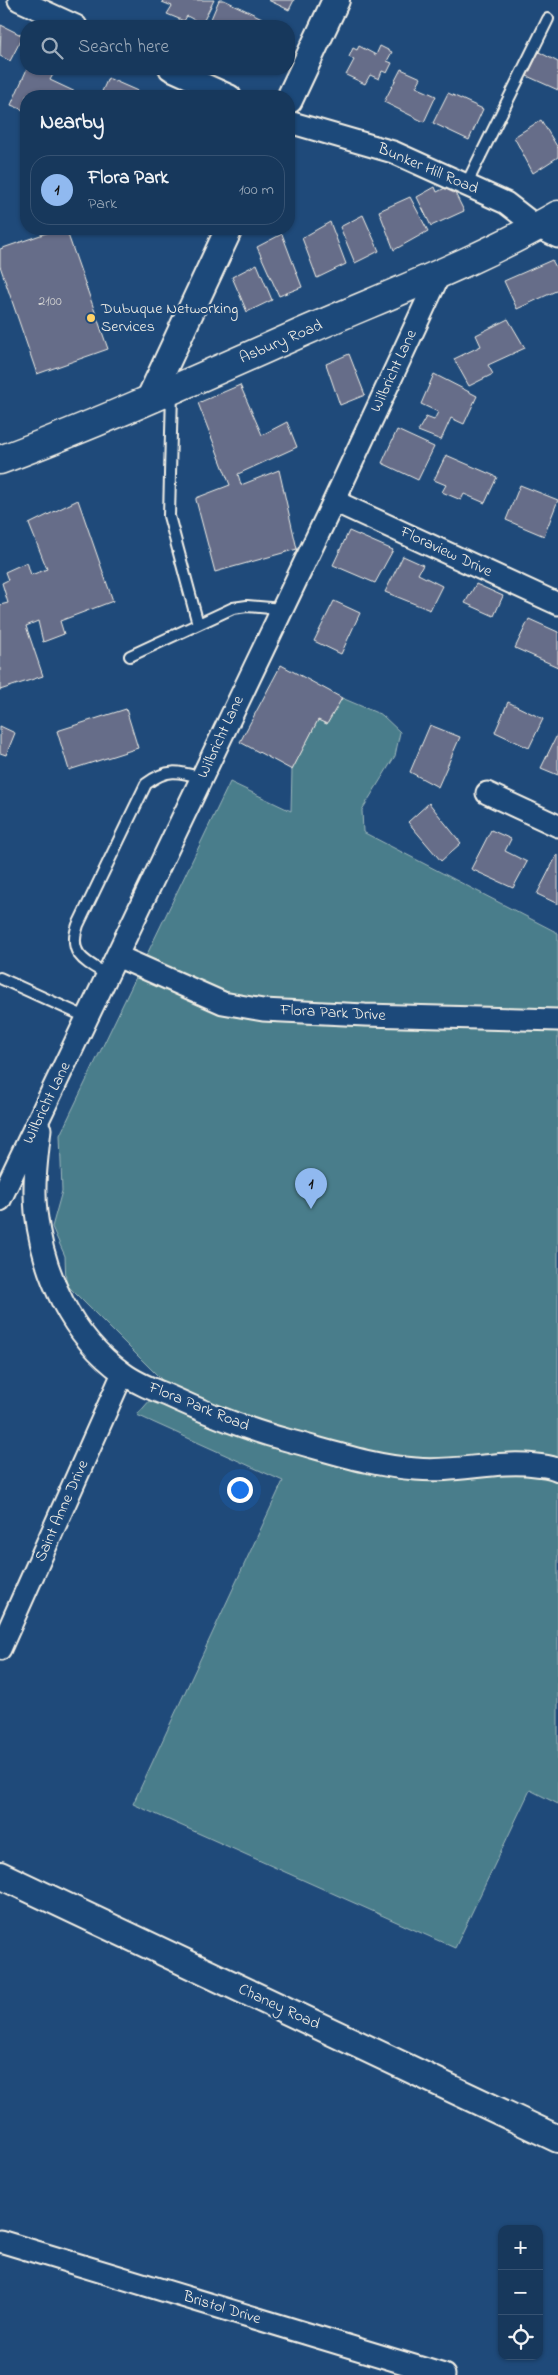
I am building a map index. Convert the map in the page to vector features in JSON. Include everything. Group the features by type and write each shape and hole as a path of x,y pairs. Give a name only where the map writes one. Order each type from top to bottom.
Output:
{"main road":[{"name":"Asbury Road","path":"3,464 551,226"}],"street":[{"path":"19,0 63,20"},
{"path":"294,90 336,0"},
{"path":"183,75 217,90"},
{"name":"Bunker Hill Road","path":"295,124 393,152 506,203 551,226"},
{"path":"161,394 227,235"},
{"name":"Wilbricht Lane","path":"0,1200 334,501 440,273"},
{"name":"Floraview Drive","path":"334,501 558,604"},
{"path":"487,793 558,826"},
{"name":"Flora Park Drive","path":"118,956 223,1003 263,1010 365,1015 558,1020"},
{"name":"Flora Park Road","path":"41,1115 35,1180 37,1219 46,1264 60,1298 73,1320 95,1347 123,1374 184,1403 242,1426 387,1465 416,1470 513,1463 558,1470"},
{"name":"Saint Anne Drive","path":"0,1649 123,1374"},
{"name":"Chaney Road","path":"0,1875 558,2139"},
{"name":"Bristol Drive","path":"0,2242 444,2375"}],"lane":[{"path":"466,185 548,20"},
{"path":"161,394 169,516 198,624"},
{"path":"130,656 233,608 248,606 282,609"},
{"path":"108,975 83,959 75,948 74,936 78,925 146,784 158,775 178,771 202,778"},
{"path":"0,978 88,1018"}],"green space":[{"path":"342,698 382,715 400,732 395,756 362,810 363,832 558,933 558,1804 530,1790 455,1948 133,1804 283,1481 137,1415 165,1383 66,1284 65,1256 52,1227 62,1191 60,1135 230,782 291,811 292,770 318,720 327,724"}],"building":[{"path":"163,0 214,0 204,20 194,20 187,16 185,20 182,20 167,14 172,6 162,2"},
{"path":"219,0 224,0 262,18 261,20 211,20"},
{"path":"268,0 294,0 289,10"},
{"path":"1,25 20,34 20,42 10,61 0,56"},
{"path":"359,46 376,55 380,46 392,52 387,61 392,63 387,73 382,71 379,79 370,75 365,84 346,75 354,60 349,57 353,48 357,50"},
{"path":"539,52 558,62 558,90 527,76"},
{"path":"401,69 421,78 416,87 436,96 424,122 384,102"},
{"path":"24,75 53,75 50,80 71,90 20,90 20,109 11,105"},
{"path":"108,78 135,90 103,90"},
{"path":"448,93 483,109 469,140 433,123"},
{"path":"541,120 558,148 558,157 533,173 514,137"},
{"path":"451,185 464,211 431,226 417,197 435,187 437,192"},
{"path":"410,197 428,231 394,250 379,211"},
{"path":"363,215 379,251 355,263 340,227"},
{"path":"330,222 346,264 317,278 302,238"},
{"path":"41,235 68,235 108,349 37,374 0,266 0,249"},
{"path":"282,235 302,287 279,296 257,247"},
{"path":"552,260 558,271 558,290 517,309 504,281"},
{"path":"257,264 272,300 247,312 232,277"},
{"path":"508,319 525,348 488,365 493,374 469,386 454,359 481,346 476,335"},
{"path":"349,354 365,395 340,405 326,364"},
{"path":"434,374 477,396 464,424 451,418 441,440 418,431 426,417 434,420 438,412 421,404"},
{"path":"240,385 262,435 287,422 297,447 238,474 241,485 279,470 297,549 215,572 196,498 230,485 198,403"},
{"path":"397,430 434,447 418,480 382,463"},
{"path":"446,455 497,477 485,503 464,494 461,500 442,492 446,485 434,480"},
{"path":"520,485 558,500 544,536 506,520"},
{"path":"78,500 113,601 60,621 64,634 43,642 38,621 26,626 43,676 0,690 0,605 8,603 2,583 8,580 5,572 27,562 31,575 47,569 29,524"},
{"path":"349,531 393,550 375,583 333,565"},
{"path":"403,556 423,565 418,574 442,586 430,610 385,592"},
{"path":"476,584 503,596 494,616 465,603"},
{"path":"334,601 360,613 341,654 314,641"},
{"path":"529,619 558,632 558,667 515,648"},
{"path":"281,665 342,698 327,724 318,720 292,770 240,742"},
{"path":"508,702 543,719 529,748 495,732"},
{"path":"126,709 138,748 69,770 57,731"},
{"path":"430,725 460,737 438,787 410,772"},
{"path":"0,726 15,733 6,755 0,753"},
{"path":"558,733 558,775 541,768"},
{"path":"429,803 461,843 441,861 408,822"},
{"path":"491,830 511,839 505,851 527,862 513,888 471,869"},
{"path":"558,855 558,904 537,894"}],"place":[{"name":"Dubuque Networking Services","path":"91,318"},
{"name":"Flora Park","path":"311,1209"}]}
